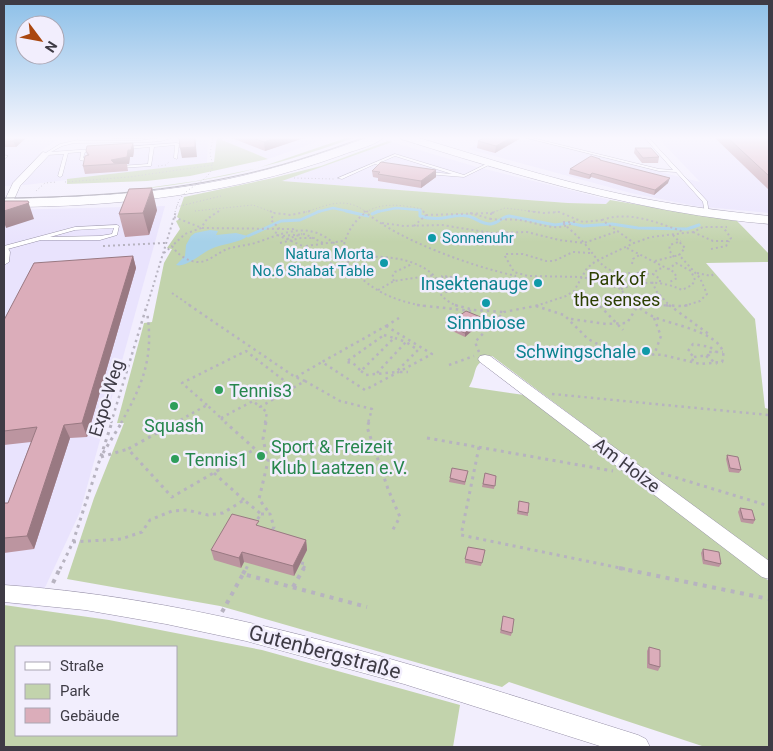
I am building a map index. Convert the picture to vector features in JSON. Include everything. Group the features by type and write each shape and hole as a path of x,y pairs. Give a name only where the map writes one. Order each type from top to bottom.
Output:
{"main road":[{"path":"7,197 36,191 134,187 205,178 231,172"},
{"path":"7,197 126,198 210,186 276,172"},
{"path":"524,172 597,192 707,213 769,220"}],"street":[{"path":"7,197 29,172"},
{"path":"4,249 6,252 4,262"},
{"name":"Am Holze","path":"485,359 769,572"},
{"name":"Gutenbergstraße","path":"4,593 47,596 105,604 216,625 331,653 428,680 638,747"}],"lane":[{"path":"60,176 61,172"},
{"path":"340,178 354,172"},
{"path":"428,172 464,176 472,172"},
{"path":"451,172 464,176"},
{"path":"676,172 705,202 707,213"},
{"path":"4,249 75,229 117,226 114,235 100,238 43,239"}],"path":[{"path":"36,191 48,182 105,180 162,172"},
{"name":"Expo-Weg","path":"47,596 73,542 101,457 178,203 183,192 211,172"},
{"path":"289,178 340,178"},
{"path":"195,211 221,210 253,205 262,206 274,213 294,215 322,205 339,202 355,204 363,215 438,249 497,272 516,276 583,277 620,289 628,300 653,317 712,337"},
{"path":"354,275 344,257 343,241 348,230 363,215 380,206 400,206 422,209 425,216"},
{"path":"414,226 420,218 425,216 467,212 491,213 505,208 543,213 559,212 571,215 576,221"},
{"path":"163,254 184,233 201,228 207,219 221,210"},
{"path":"467,212 496,220 521,220 553,227 567,226 576,221"},
{"path":"274,213 271,220 279,228"},
{"path":"491,213 491,219"},
{"path":"630,273 618,274 611,272 602,263 596,261 584,243 562,222 602,220 613,216 647,219 684,233"},
{"path":"174,217 186,225 201,228 279,228 311,231 324,236 343,250"},
{"path":"602,220 634,243"},
{"path":"378,222 414,226 442,225 491,233 527,232 559,240 584,243 618,232"},
{"path":"275,234 305,247 378,290 408,302 444,310 504,312 536,306 558,299 574,291 587,268 596,261 627,248 634,243 651,237 693,232 703,227 732,226"},
{"path":"711,249 726,246 731,238 730,234 722,227"},
{"path":"275,234 279,228"},
{"path":"172,246 180,255 197,262 204,261 223,250 254,243 293,229"},
{"path":"293,229 294,233"},
{"path":"308,234 311,231"},
{"path":"693,232 713,241 729,241"},
{"path":"282,236 294,233 308,234 325,244"},
{"path":"287,239 304,234"},
{"path":"654,261 679,255 685,248 681,241 672,234"},
{"path":"280,243 301,238 324,236"},
{"path":"305,247 343,241"},
{"path":"674,257 669,250 670,245 681,241"},
{"path":"620,289 635,283 670,282 677,278 674,272 669,269 627,248"},
{"path":"516,276 505,254 514,253 553,262 566,258 573,252 590,253"},
{"path":"632,264 633,259 641,254"},
{"path":"628,300 668,306 689,305 703,300 707,294 706,288 696,273 679,255"},
{"path":"344,257 380,257 413,263 435,275 446,292 461,290 466,285 464,280 456,276 442,276 444,280 456,282 456,284 449,286 450,288 457,287 459,283 455,279 446,277 456,278 461,281 462,285 458,289 449,290 446,284 450,283"},
{"path":"394,281 392,277 395,272 413,263"},
{"path":"669,269 676,263 691,271 695,278"},
{"path":"653,274 658,269 665,268"},
{"path":"514,272 528,276"},
{"path":"638,273 653,274 660,279 660,282"},
{"path":"696,273 711,276 715,273"},
{"path":"378,290 394,281 435,275"},
{"path":"537,277 538,281"},
{"path":"695,278 700,278"},
{"path":"670,282 682,290 692,285 695,278"},
{"path":"437,279 434,284 437,293 449,301 474,311"},
{"path":"571,319 583,336 592,343 624,353 654,355 702,364 722,362 724,357 721,347 697,324 668,306 655,290 652,282"},
{"path":"172,293 296,378 305,381 340,401 372,409 367,427 388,489 400,517 391,533"},
{"path":"536,306 552,309 571,319 607,326 627,322 637,307"},
{"path":"600,306 623,330"},
{"path":"101,457 121,423 147,367 149,340 146,311"},
{"path":"449,365 480,354 475,342 504,312"},
{"path":"653,317 662,337 662,342 654,355"},
{"path":"296,378 399,318"},
{"path":"322,362 365,390 432,354 386,326"},
{"path":"397,372 418,350 406,342 384,335 346,362 353,363 360,371 366,374 408,372"},
{"path":"360,371 394,338"},
{"path":"376,374 406,342"},
{"path":"694,357 688,351 692,344 710,346 716,352"},
{"path":"128,449 172,497 256,449 182,382 246,351 286,382 222,418"},
{"path":"706,356 709,354 708,352 723,352"},
{"path":"692,361 698,354 706,356 717,364"},
{"path":"267,367 275,363"},
{"path":"260,407 305,381"},
{"path":"536,397 544,393 769,415"},
{"path":"253,401 267,412 263,440 268,461 258,499 270,514 274,527 267,538"},
{"path":"101,457 128,449 207,405"},
{"path":"427,438 624,473 662,474 769,506"},
{"path":"479,447 461,535 769,599"},
{"path":"214,473 261,514 270,514"},
{"path":"73,542 121,539 142,532 150,520 172,511 187,510 208,515 223,513 244,500"},
{"path":"252,528 261,514"},
{"path":"216,625 249,563"},
{"path":"293,587 306,564 301,563"},
{"path":"243,574 367,606"}],"shaded area":[{"path":"4,172 132,172 25,185 4,186"},
{"path":"306,172 497,172 610,200 606,204 568,203 280,181"},
{"path":"553,172 660,172 700,182 690,172 769,172 769,213 695,206 631,193"},
{"path":"165,206 80,512 36,607 4,603 4,210"}],"green space":[{"path":"127,172 208,172 147,181 67,184 67,179"},
{"name":"Park of the senses","path":"297,172 307,172 282,181 568,203 606,204 610,200 737,221 769,254 769,262 706,263 755,319 765,408 769,409 769,563 492,356 478,365 469,387 524,395 769,581 769,747 705,747 509,682 502,687 220,606 67,579 94,498 124,423 117,423 144,323 152,322 164,263 172,249 167,248 180,229 176,221 180,219 177,217 184,197"},
{"path":"192,182 168,186 139,189"},
{"path":"4,605 109,620 262,650 460,705 453,747 4,747"}],"water":[{"path":"210,230 218,231 216,235 236,233 248,236 211,249 185,264 176,265 185,256 186,245 191,236 195,233"}],"building":[{"path":"380,172 433,172 421,181 378,174"},
{"path":"580,172 647,172 670,178 655,190 592,173 590,175"},
{"path":"152,188 143,213 119,214 129,189"},
{"path":"4,201 28,201 29,203 4,211"},
{"path":"133,256 82,423 64,425 27,536 4,538 4,503 8,503 37,427 4,431 4,320 34,263"},
{"path":"466,311 483,318 465,333 446,325"},
{"path":"727,455 738,457 741,470 730,468"},
{"path":"452,468 468,471 465,482 450,478"},
{"path":"485,473 496,476 495,486 483,484"},
{"path":"519,501 529,503 528,513 518,511"},
{"path":"740,508 752,510 755,520 743,519"},
{"path":"232,514 259,521 256,525 306,540 293,566 242,552 239,558 211,550"},
{"path":"468,547 485,550 482,563 465,559"},
{"path":"703,549 719,552 721,564 704,560"},
{"path":"503,616 514,619 512,633 501,630"},
{"path":"649,647 660,650 660,667 649,664"}],"waterway":[{"path":"319,212 333,208 352,212"},
{"path":"377,212 396,208 420,210 420,216 427,218 434,219 462,215 488,224 509,216 555,225 569,223 583,226 612,224 638,228 687,229 699,225"},
{"path":"346,211 368,216"},
{"path":"248,236 281,221 300,220 319,212"},
{"path":"372,214 377,212"}],"tram line":[{"path":"4,198 118,193 175,187 252,172"}],"place":[{"name":"Sonnenuhr","path":"432,238"},
{"name":"Natura Morta No.6 Shabat Table","path":"384,263"},
{"name":"Insektenauge","path":"538,283"},
{"name":"Sinnbiose","path":"486,303"},
{"name":"Schwingschale","path":"646,351"},
{"name":"Tennis3","path":"219,390"},
{"name":"Squash","path":"174,406"},
{"name":"Sport & Freizeit Klub Laatzen e.V.","path":"261,456"},
{"name":"Tennis1","path":"175,459"}]}
